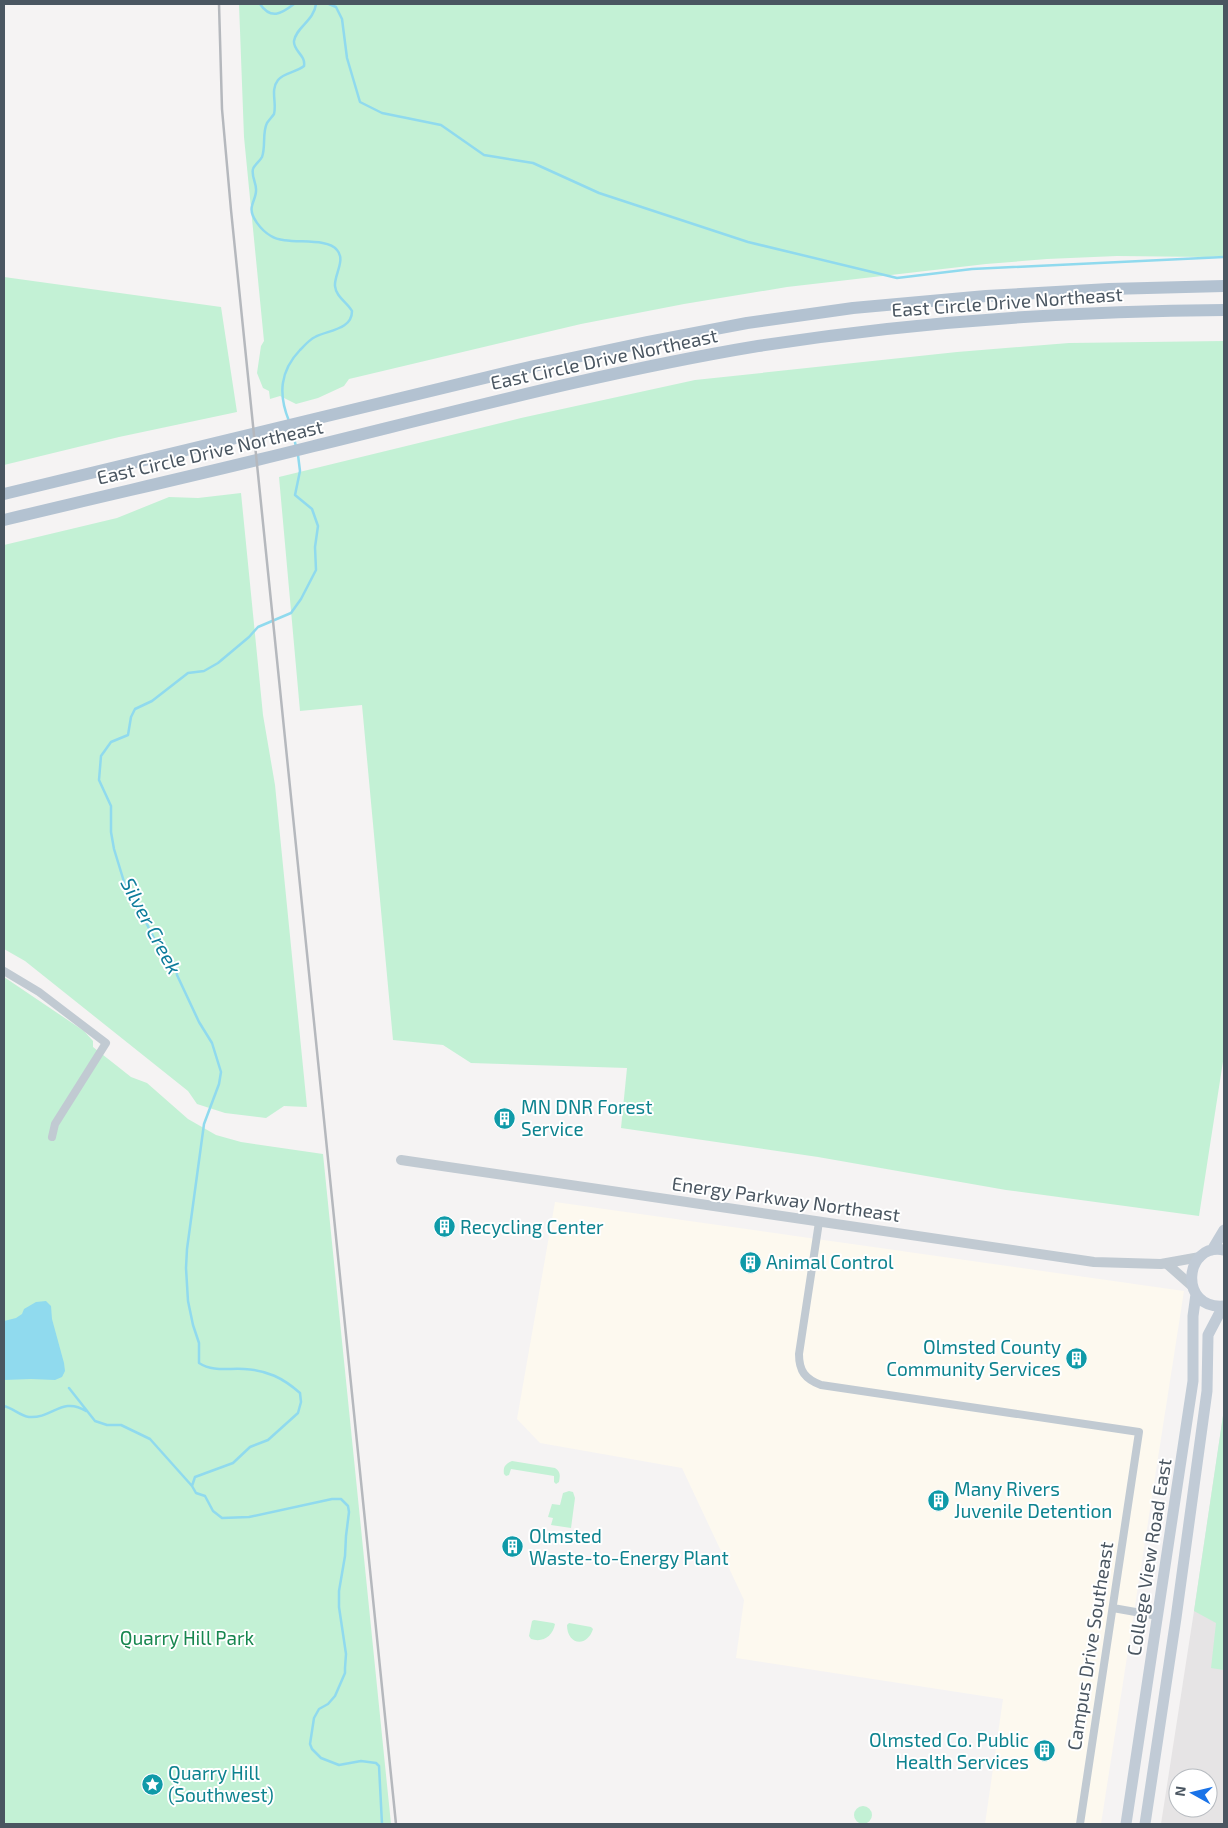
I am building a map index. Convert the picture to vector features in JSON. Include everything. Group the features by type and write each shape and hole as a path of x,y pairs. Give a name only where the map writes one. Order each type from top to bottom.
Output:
{"main road":[{"name":"East Circle Drive Northeast","path":"4,494 606,350 767,320 853,308 977,296 1224,285"},
{"path":"1180,310 1224,315"},
{"name":"East Circle Drive Northeast","path":"4,520 280,455 600,376 767,345 874,330 1038,316 1224,310"},
{"path":"1200,1257 1212,1250 1224,1230"},
{"path":"1212,1250 1224,1250"},
{"name":"College View Road East","path":"1126,1824 1193,1381 1194,1290 1191,1276 1194,1266 1200,1257"},
{"path":"1194,1290 1205,1302 1224,1307"},
{"name":"College View Road East","path":"1145,1824 1207,1391 1208,1335 1224,1307"}],"street":[{"path":"4,971 39,992 106,1043 55,1124 52,1137"},
{"name":"Energy Parkway Northeast","path":"401,1160 1094,1262 1115,1264 1166,1263 1200,1257"},
{"name":"Campus Drive Southeast","path":"819,1222 799,1354 799,1364 802,1373 807,1378 821,1385 1140,1432 1080,1824"},
{"path":"1166,1263 1194,1290"},
{"path":"1113,1608 1158,1616"}],"shaded area":[{"path":"555,1202 1184,1291 1101,1824 985,1824 1003,1699 736,1658 744,1600 682,1468 540,1443 517,1419"},
{"path":"1224,1409 1224,1824 1161,1824 1168,1779 1168,1818 1218,1818 1218,1768 1170,1768"}],"green space":[{"path":"239,4 1224,4 1224,256 1117,256 1047,259 986,264 787,287 581,324 349,379 344,386 318,398 296,404 280,396 270,399 269,391 263,388 257,373 261,346 264,341 244,137"},
{"path":"4,277 221,307 237,412 119,437 4,465"},
{"path":"1224,341 1224,1055 1199,1216 1006,1190 818,1157 621,1128 627,1068 471,1063 443,1045 393,1040 362,705 300,711 279,477 521,418 695,380 957,352 1069,343"},
{"path":"241,493 263,715 275,785 307,1107 284,1106 266,1118 225,1113 197,1104 188,1091 25,961 4,949 4,545 117,518 169,497 198,498"},
{"name":"Quarry Hill Park","path":"4,977 84,1031 93,1041 93,1047 131,1077 147,1083 188,1119 216,1135 241,1142 323,1154 391,1824 4,1824"},
{"path":"1224,1409 1224,1670 1211,1668 1216,1623 1194,1611"},
{"path":"512,1461 555,1468 560,1476 559,1482 556,1484 554,1482 554,1476 511,1469 509,1475 506,1476 504,1468"},
{"path":"573,1492 575,1498 571,1528 551,1525 553,1518 548,1517 552,1504 560,1505 563,1493"},
{"path":"532,1621 555,1624 547,1638 540,1640 531,1639 529,1636"},
{"path":"569,1623 593,1629 586,1639 578,1642 570,1637 567,1625"},
{"path":"859,1806 867,1806 872,1811 870,1822 859,1824 854,1819 854,1811"}],"water":[{"path":"46,1301 51,1306 52,1319 64,1363 65,1371 62,1377 55,1380 4,1380 4,1321 16,1318 22,1314 24,1309 36,1302"}],"waterway":[{"name":"Silver Creek","path":"260,4 272,14 280,13 294,4"},
{"name":"Silver Creek","path":"289,421 285,411 282,392 288,366 300,350 315,337 344,326 351,317 352,311 335,286 340,263 337,250 324,243 278,239 264,231 252,214 252,206 256,195 253,169 262,157 267,123 274,114 274,88 280,78 304,66 303,59 295,48 294,41 295,36 315,10 316,4"},
{"path":"329,4 336,7 342,19 347,58 360,102 382,113 441,125 484,155 533,163 599,193 748,242 897,278 972,269 1224,257"},
{"name":"Silver Creek","path":"292,428 296,447"},
{"name":"Silver Creek","path":"298,455 300,471 295,495 312,509 318,526 315,547 316,570 301,599 291,613 258,627 218,663 204,671 188,673 152,701 135,709 131,717 128,735 111,742 101,756 99,780 111,806 111,832 114,849 125,885 155,940 176,965 177,975 199,1022 212,1043 221,1072 219,1084 204,1124 187,1249 188,1301 199,1343 199,1363 215,1369 244,1369 267,1373 281,1379 300,1393 301,1402 298,1413 268,1440 250,1447 233,1463 195,1477 192,1486 196,1493 205,1496 213,1511 222,1518 249,1517 332,1499 341,1499 348,1506 345,1556 339,1591 339,1607 346,1654 345,1673 335,1696 328,1704 319,1709 314,1718 310,1744 312,1749 321,1758 339,1765 361,1761 376,1763 379,1766 382,1824"},
{"path":"69,1388 95,1421 107,1425 121,1425 150,1439 192,1486"},
{"path":"4,1406 29,1417 37,1417 70,1406 86,1411"}],"railway":[{"path":"219,4 222,109 231,210 396,1824"}],"place":[{"name":"MN DNR Forest Service","path":"505,1118"},
{"name":"Recycling Center","path":"444,1227"},
{"name":"Animal Control","path":"750,1262"},
{"name":"Olmsted County Community Services","path":"1077,1358"},
{"name":"Many Rivers Juvenile Detention","path":"938,1500"},
{"name":"Olmsted Waste-to-Energy Plant","path":"513,1547"},
{"name":"Olmsted Co. Public Health Services","path":"1045,1751"},
{"name":"Quarry Hill (Southwest)","path":"152,1784"}]}
